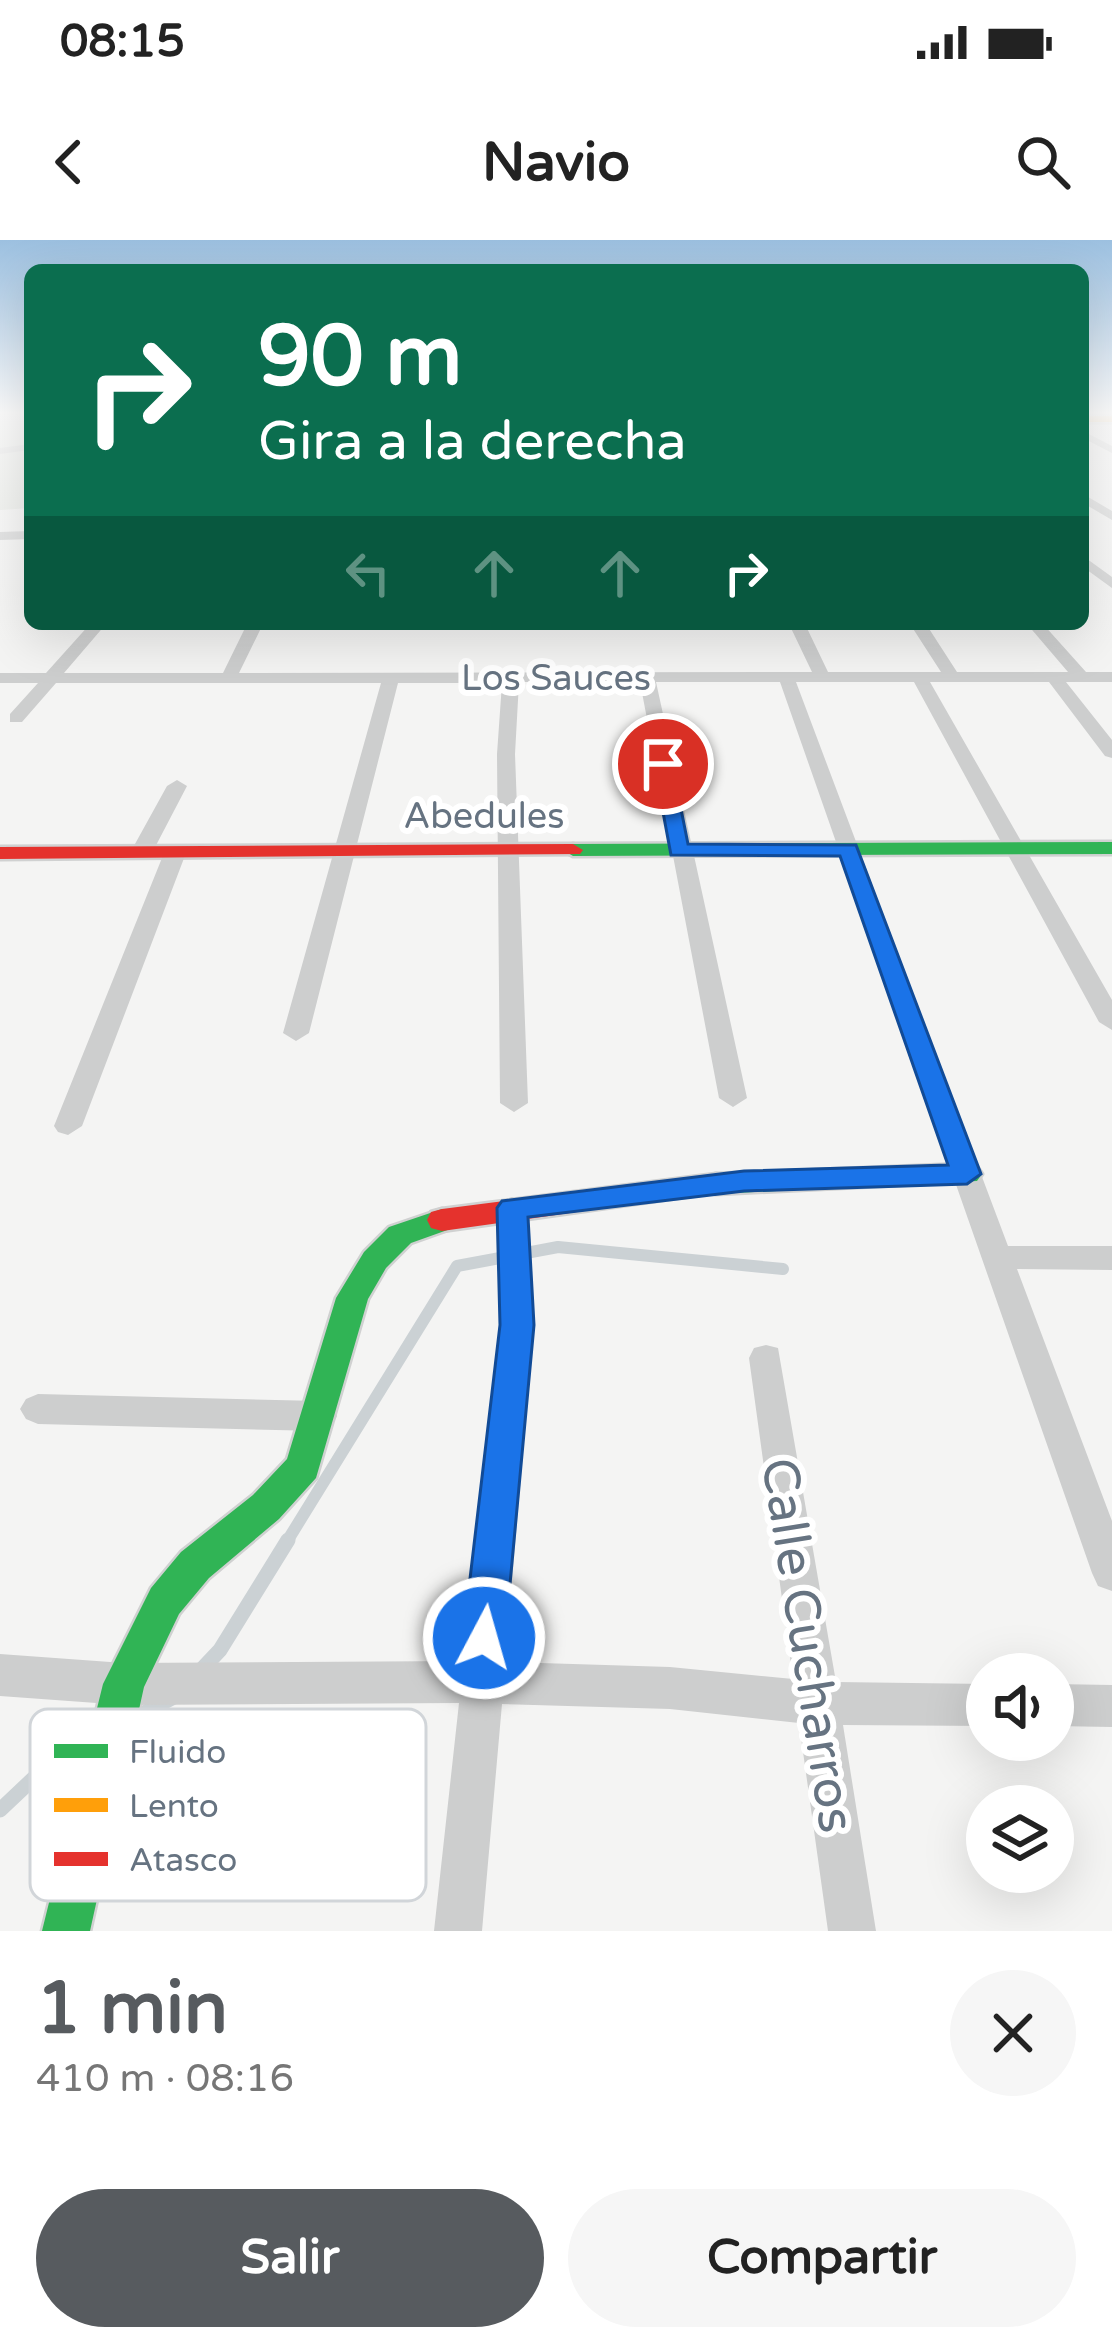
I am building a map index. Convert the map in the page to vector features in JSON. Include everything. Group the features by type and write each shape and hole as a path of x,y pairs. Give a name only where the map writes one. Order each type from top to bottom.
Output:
{"street":[{"path":"3,556 24,537"},
{"path":"16,718 93,630"},
{"path":"228,679 251,630"},
{"path":"799,630 822,677"},
{"path":"922,630 952,677"},
{"path":"1040,630 1081,676"},
{"path":"919,676 1112,1022"},
{"path":"1053,676 1112,752"},
{"name":"Los Sauces","path":"0,678 1112,676"},
{"path":"511,677 506,754 514,1103"},
{"path":"647,677 733,1098"},
{"path":"786,677 1112,1573"},
{"path":"296,1033 391,678"},
{"path":"141,853 177,786"},
{"name":"Abedules","path":"4,859 141,853 1112,848"},
{"path":"68,1126 175,853"},
{"path":"118,1709 124,1684 165,1601 195,1565 266,1507 303,1467 352,1298 375,1260 400,1235 453,1216 744,1181 967,1174"},
{"path":"458,1931 517,1325 512,1208"},
{"path":"997,1257 1112,1258"},
{"name":"Calle Cucharros","path":"766,1358 851,1931"},
{"path":"38,1409 319,1416"},
{"path":"0,1675 124,1684 479,1682 670,1688 817,1703 966,1705"},
{"path":"1074,1705 1112,1706"},
{"path":"66,1931 73,1901"}],"shaded area":[{"path":"0,493 24,493 24,508 0,510"}],"waterway":[{"path":"286,1543 457,1266 558,1247 783,1269"},
{"path":"203,1668 220,1650 288,1540"},
{"path":"151,1709 174,1697"},
{"path":"0,1810 30,1782"}],"traffic: fast":[{"path":"573,850 1112,848"},
{"path":"716,1184 967,1174"},
{"path":"118,1709 124,1684 165,1601 195,1565 266,1507 303,1467 352,1298 375,1260 400,1235 442,1220"},
{"path":"66,1931 73,1901"}],"traffic: jam":[{"path":"0,853 573,850"},
{"path":"442,1220 716,1184"}],"route":[{"path":"484,1638 517,1325 512,1208 744,1181 967,1174 849,849 679,850 663,764"}]}
